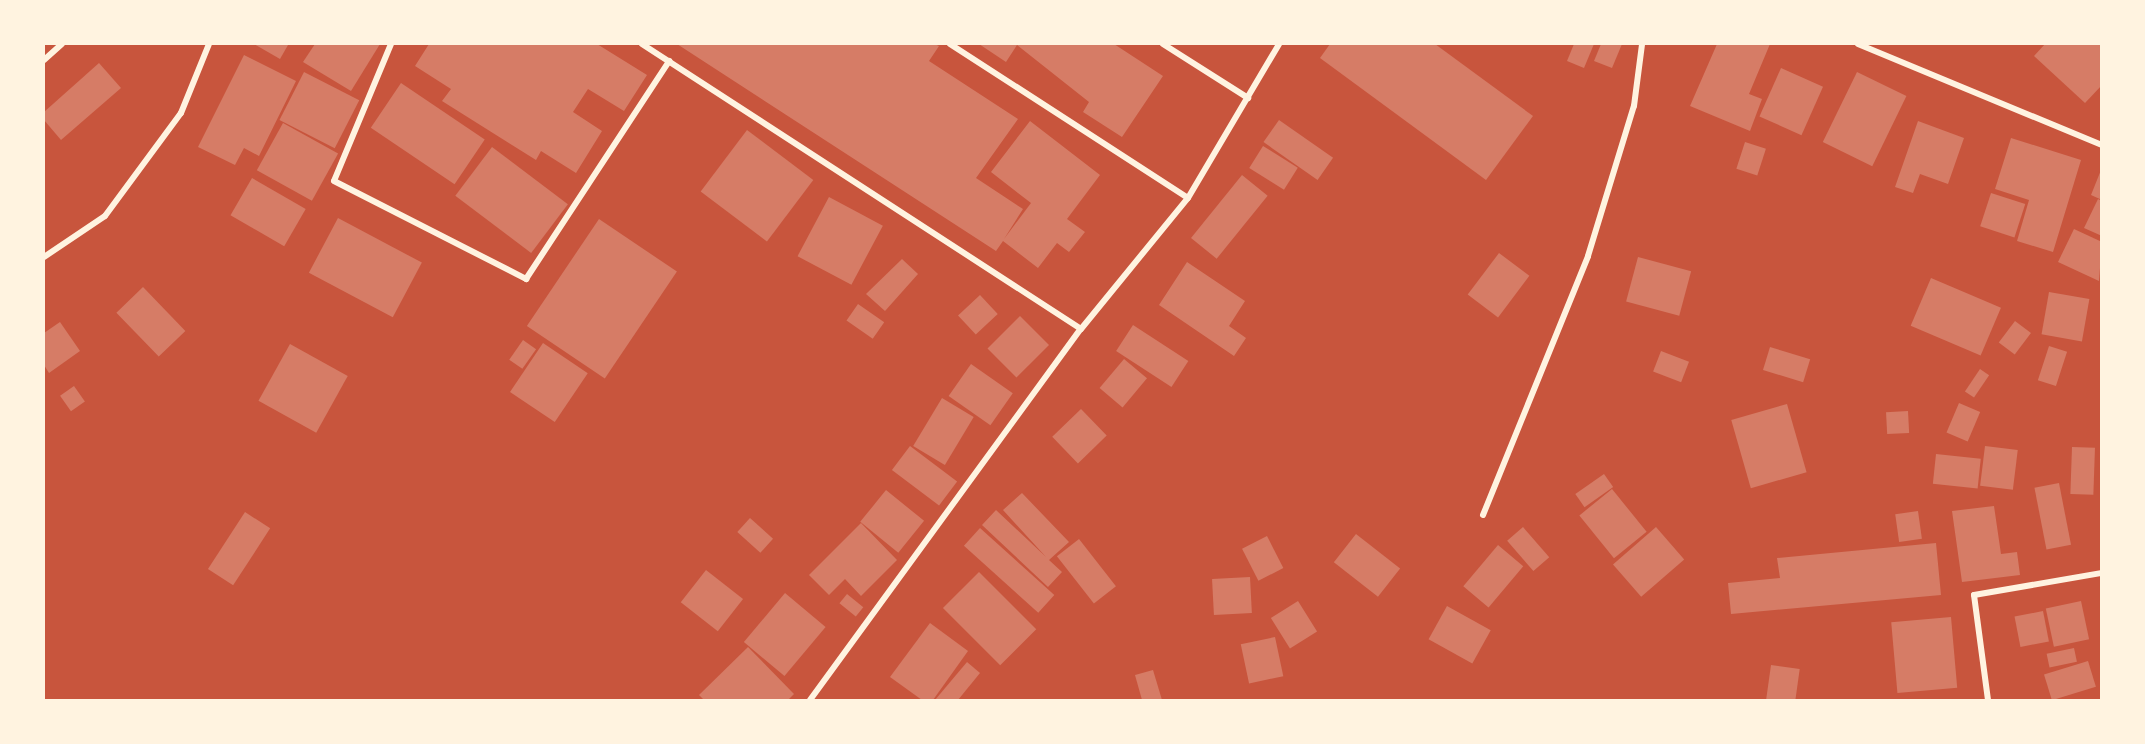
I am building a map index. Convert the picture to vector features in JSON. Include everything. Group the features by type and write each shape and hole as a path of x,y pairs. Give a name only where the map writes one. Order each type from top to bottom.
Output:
{"street":[{"path":"44,60 62,44"},
{"path":"44,257 105,216 181,113 209,44"},
{"path":"391,44 334,181 526,279 669,61"},
{"path":"642,44 1081,329"},
{"path":"950,44 1188,198"},
{"path":"1163,44 1248,98"},
{"path":"810,700 1081,329 1188,198 1279,44"},
{"path":"1483,515 1588,256 1634,106 1642,44"},
{"path":"1858,44 2102,145"},
{"path":"1988,700 1974,595 2102,573"}],"building":[{"path":"254,44 285,44 288,45 280,59"},
{"path":"315,44 380,44 351,91 303,62"},
{"path":"429,44 597,44 647,75 624,111 588,89 573,112 602,131 576,173 541,151 536,160 442,101 451,89 415,66"},
{"path":"677,44 934,44 939,46 929,61 1018,119 976,178 1023,209 1004,239 1031,203 991,172 1030,121 1100,175 1067,219 1085,232 1069,252 1057,243 1038,268 1003,241 996,251"},
{"path":"979,44 1114,44 1163,76 1122,137 1083,112 1089,102 1017,45 1006,62"},
{"path":"1330,44 1435,44 1533,116 1486,180 1320,58"},
{"path":"1574,44 1594,44 1584,68 1567,61"},
{"path":"1601,44 1622,44 1612,68 1594,61"},
{"path":"1717,44 1770,44 1749,94 1762,99 1750,131 1690,106"},
{"path":"2045,44 2102,44 2102,85 2085,103 2034,56"},
{"path":"244,55 296,81 259,156 244,148 235,165 198,147"},
{"path":"99,63 121,88 61,140 44,120 44,112"},
{"path":"1781,68 1823,87 1801,135 1759,116"},
{"path":"304,72 359,100 335,148 279,120"},
{"path":"1857,72 1906,96 1872,166 1823,142"},
{"path":"401,83 485,139 455,184 371,128"},
{"path":"1279,120 1333,158 1318,180 1264,142"},
{"path":"1918,121 1964,138 1948,184 1920,174 1913,193 1895,187"},
{"path":"283,123 338,154 312,201 257,170"},
{"path":"747,130 813,180 767,241 701,191"},
{"path":"2011,138 2081,160 2053,252 2017,241 2029,200 1995,189"},
{"path":"1745,142 1766,149 1757,175 1736,169"},
{"path":"1263,146 1298,168 1284,190 1249,168"},
{"path":"492,147 568,204 531,253 455,196"},
{"path":"2102,170 2102,200 2091,195"},
{"path":"1242,175 1268,196 1217,259 1191,238"},
{"path":"252,178 306,209 284,246 230,215"},
{"path":"1991,193 2025,204 2014,237 1980,226"},
{"path":"829,197 883,226 851,285 798,256"},
{"path":"2098,199 2102,201 2102,236 2084,228"},
{"path":"338,218 422,263 393,317 309,273"},
{"path":"599,219 677,272 605,379 527,326"},
{"path":"2074,229 2102,242 2099,281 2058,262"},
{"path":"1499,253 1529,276 1498,317 1468,295"},
{"path":"1638,257 1691,271 1679,316 1626,301"},
{"path":"902,259 918,274 885,311 866,294"},
{"path":"1187,262 1245,301 1229,326 1246,338 1234,356 1159,305"},
{"path":"1931,278 2001,308 1981,356 1911,326"},
{"path":"143,287 185,331 159,357 116,313"},
{"path":"2049,292 2089,299 2082,341 2042,334"},
{"path":"980,295 998,314 976,334 958,315"},
{"path":"858,304 884,322 873,339 847,320"},
{"path":"1020,316 1049,345 1016,378 987,349"},
{"path":"2015,321 2031,333 2015,355 1999,343"},
{"path":"60,322 80,351 49,373 44,365 44,333"},
{"path":"1133,325 1188,361 1171,387 1116,351"},
{"path":"523,340 536,349 522,369 509,360"},
{"path":"543,343 588,373 555,422 510,392"},
{"path":"290,344 348,376 316,433 258,401"},
{"path":"2049,346 2067,352 2056,386 2038,380"},
{"path":"1770,347 1810,359 1803,382 1763,370"},
{"path":"1661,351 1689,362 1681,382 1653,372"},
{"path":"1124,359 1147,378 1123,407 1100,388"},
{"path":"971,364 1013,393 990,425 949,396"},
{"path":"1980,369 1989,375 1974,398 1965,391"},
{"path":"74,386 85,402 71,411 60,396"},
{"path":"942,398 974,417 945,465 913,446"},
{"path":"1959,403 1980,412 1968,441 1946,432"},
{"path":"1787,404 1807,472 1751,488 1731,420"},
{"path":"1081,409 1107,436 1078,463 1052,437"},
{"path":"1908,411 1909,433 1887,434 1886,412"},
{"path":"910,446 957,482 939,505 892,470"},
{"path":"1985,446 2018,450 2013,490 1980,486"},
{"path":"2072,447 2095,448 2093,495 2070,494"},
{"path":"1936,454 1981,459 1978,489 1933,484"},
{"path":"1604,474 1613,487 1585,507 1575,494"},
{"path":"2059,483 2071,545 2046,550 2034,488"},
{"path":"1612,489 1647,532 1614,558 1579,515"},
{"path":"886,490 924,521 898,553 860,522"},
{"path":"1022,493 1069,542 1049,560 1062,572 1048,587 982,525 996,510 1046,557 1003,510"},
{"path":"1994,506 2001,554 2017,552 2020,575 1962,582 1952,511"},
{"path":"1918,511 1922,539 1899,542 1895,514"},
{"path":"245,512 270,528 233,585 208,569"},
{"path":"750,518 773,539 760,553 737,532"},
{"path":"861,523 897,560 861,596 845,579 829,595 809,575"},
{"path":"1523,527 1549,557 1533,571 1507,541"},
{"path":"1656,527 1684,559 1641,597 1613,564"},
{"path":"980,528 1054,595 1038,613 964,546"},
{"path":"1356,534 1400,568 1378,597 1334,562"},
{"path":"1267,536 1283,568 1258,581 1242,549"},
{"path":"1079,539 1116,586 1094,604 1057,556"},
{"path":"1936,543 1941,595 1731,614 1728,583 1780,578 1777,558"},
{"path":"1498,545 1523,566 1489,608 1463,586"},
{"path":"706,570 743,599 718,631 681,602"},
{"path":"979,572 1036,629 1000,665 943,608"},
{"path":"1250,577 1252,613 1214,615 1212,579"},
{"path":"785,593 826,627 784,676 744,642"},
{"path":"847,594 863,607 856,617 839,603"},
{"path":"1298,601 1317,632 1290,648 1271,618"},
{"path":"2081,601 2089,639 2054,647 2046,608"},
{"path":"1447,606 1491,630 1472,663 1429,639"},
{"path":"2043,611 2049,641 2020,647 2015,617"},
{"path":"1951,617 1957,688 1897,693 1891,622"},
{"path":"930,623 968,651 933,700 922,700 890,677"},
{"path":"1275,637 1283,676 1249,683 1241,644"},
{"path":"748,647 794,694 788,700 704,700 699,695"},
{"path":"2074,648 2077,662 2050,668 2047,654"},
{"path":"2088,661 2096,687 2052,700 2044,674"},
{"path":"967,662 980,673 958,700 935,700"},
{"path":"1771,665 1800,669 1795,700 1766,700"},
{"path":"1153,670 1162,700 1142,700 1135,675"}]}
